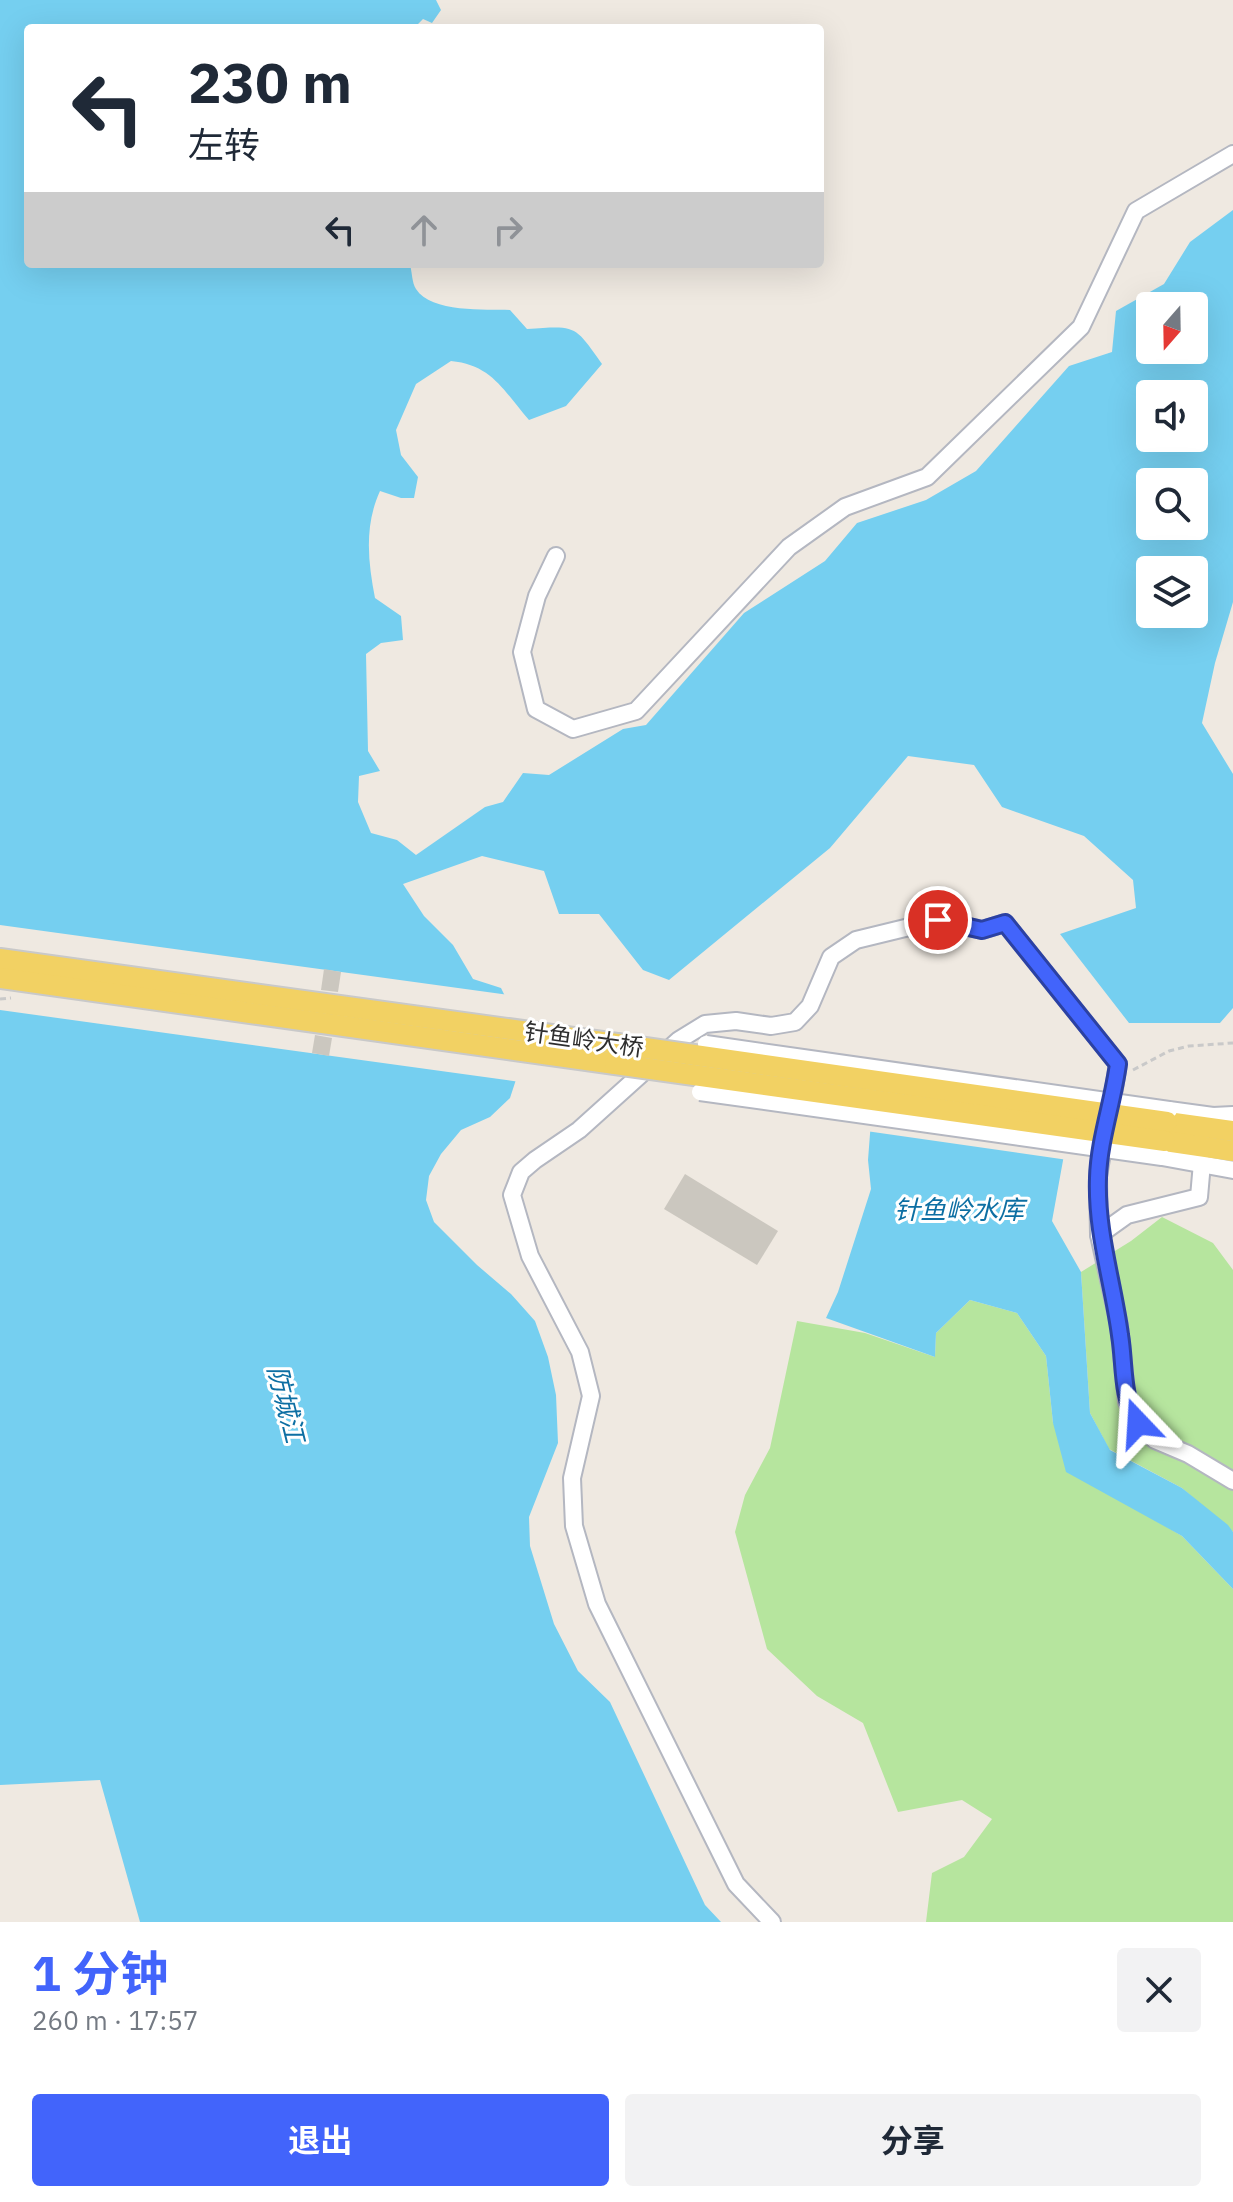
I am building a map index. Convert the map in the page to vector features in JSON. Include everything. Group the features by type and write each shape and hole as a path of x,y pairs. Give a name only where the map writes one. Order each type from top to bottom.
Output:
{"main road":[{"name":"针鱼岭大桥","path":"0,959 1166,1132"},
{"name":"针鱼岭大桥","path":"0,978 1166,1132"},
{"path":"1166,1132 1233,1131"},
{"path":"1166,1132 1233,1151"}],"street":[{"path":"556,556 537,596 522,652 536,709 573,729 636,711 789,547 845,507 927,477 976,432 1081,327 1136,211 1233,154"},
{"path":"772,1922 736,1884 597,1604 574,1526 572,1478 591,1396 580,1352 530,1256 512,1195 521,1172 579,1130 679,1040 705,1024 736,1021 771,1026 795,1022 810,1006 831,957 856,940 938,920 982,930 1005,923 1118,1064 1098,1176 1099,1235 1119,1325 1125,1391 1131,1413 1155,1440 1188,1454 1233,1481"},
{"path":"706,1044 1166,1132 1202,1163 1233,1170"},
{"path":"700,1092 1166,1132 1213,1116 1233,1115"},
{"path":"1099,1235 1127,1215 1199,1197 1202,1163"}],"path":[{"path":"1116,1080 1169,1051 1189,1046 1233,1043"}],"green space":[{"path":"1162,1217 1213,1243 1233,1270 1233,1532 1182,1488 1109,1449 1090,1413 1081,1272 1131,1241"},
{"path":"970,1300 1017,1313 1046,1356 1053,1423 1128,1504 1182,1536 1233,1589 1233,1922 926,1922 932,1873 964,1857 992,1819 962,1800 898,1812 863,1723 817,1696 767,1649 735,1532 745,1495 770,1448 797,1321 865,1333 935,1357 936,1333"}],"water":[{"name":"防城江","path":"0,0 436,0 441,10 432,23 423,19 418,24 24,24 24,268 411,268 416,289 423,297 446,306 510,310 527,329 572,330 585,341 602,364 566,406 529,420 504,389 487,374 465,363 451,361 416,384 396,430 401,455 418,477 414,498 401,498 380,491 371,517 369,558 375,598 401,616 403,640 381,643 366,654 368,751 380,771 359,776 358,802 371,833 397,840 416,855 485,807 503,802 523,773 549,775 623,729 646,725 744,613 825,561 857,523 926,500 976,471 1069,366 1112,352 1116,311 1136,300 1136,364 1208,364 1208,292 1150,292 1164,284 1190,242 1233,210 1233,602 1202,723 1233,774 1233,1008 1220,1023 1129,1023 1060,934 1136,908 1133,880 1084,836 1002,807 974,765 908,756 830,848 669,980 643,970 599,914 559,914 544,871 482,856 403,884 424,916 453,945 473,979 501,988 528,1043 510,1098 490,1117 461,1130 441,1154 429,1176 426,1200 434,1222 511,1294 535,1321 548,1357 556,1395 558,1443 529,1517 530,1546 554,1624 578,1671 610,1702 705,1905 721,1922 140,1922 100,1780 0,1785"},
{"name":"针鱼岭水库","path":"872,1108 1068,1133 1052,1221 1081,1272 1090,1413 1110,1450 1182,1488 1228,1525 1233,1532 1233,1589 1182,1536 1066,1472 1053,1423 1046,1356 1017,1313 970,1300 936,1333 935,1357 826,1318 838,1292 871,1189 868,1160"}],"pier":[{"path":"0,925 509,995 532,1043 520,1082 0,1010"},
{"path":"868,1107 1072,1133 1068,1160 866,1131"}],"building":[{"path":"324,969 341,972 338,992 321,990"},
{"path":"315,1035 332,1038 329,1056 312,1053"},
{"path":"685,1174 778,1231 757,1265 664,1209"}],"route":[{"path":"938,920 982,930 1005,923 1118,1064 1098,1176 1099,1235 1119,1325 1127,1402 1138,1423"}]}
